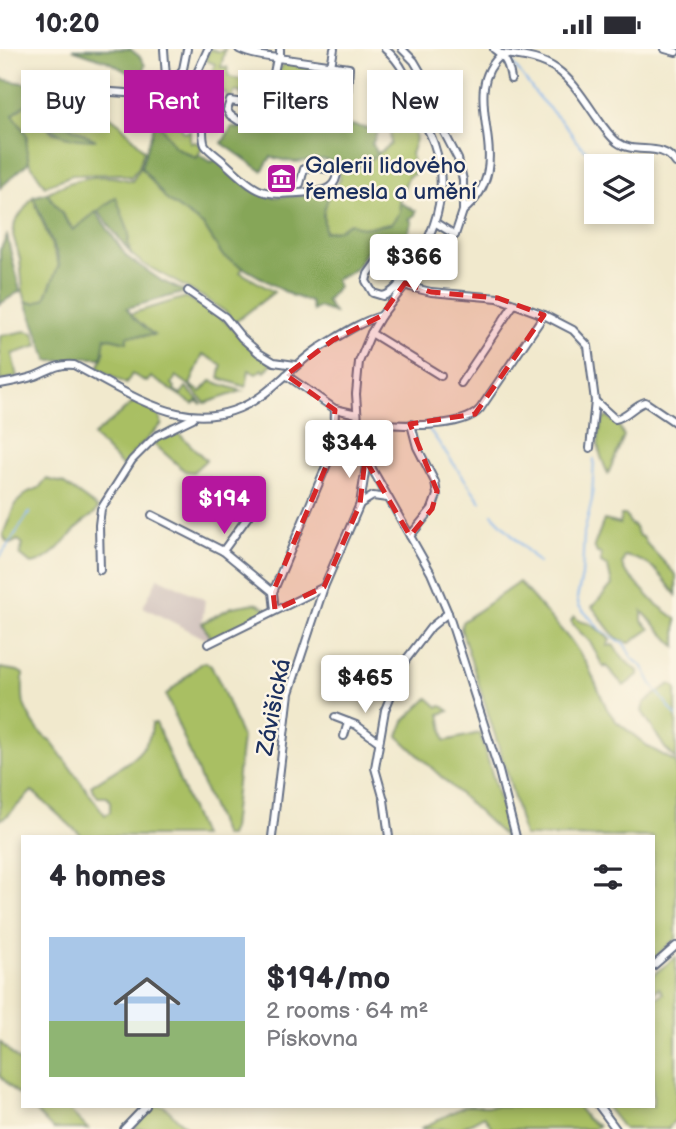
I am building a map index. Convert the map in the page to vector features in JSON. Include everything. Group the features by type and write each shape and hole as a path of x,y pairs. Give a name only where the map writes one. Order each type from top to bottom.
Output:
{"street":[{"path":"164,49 166,70"},
{"path":"182,70 187,49"},
{"path":"198,70 208,49"},
{"path":"239,49 247,53 349,70"},
{"path":"274,70 280,49"},
{"path":"331,66 334,49"},
{"path":"385,49 397,60 409,81 438,159 442,188 436,223 398,289"},
{"path":"380,257 367,278 373,293 380,296 398,289 428,256 455,235 463,211 463,180 458,159 433,111 421,73 402,49"},
{"path":"494,49 502,54 529,56 552,65 572,83 615,140 628,147 663,151 676,163"},
{"path":"665,49 676,52"},
{"path":"463,211 478,196 488,175 485,87 489,70 502,54"},
{"path":"502,54 509,67 511,79"},
{"path":"238,102 228,103 230,115 238,120"},
{"path":"203,133 205,145 248,185 265,194 282,194 326,191 333,184 337,171 315,167 304,169 300,184 282,194"},
{"path":"436,223 455,235"},
{"path":"405,283 410,287 431,292 481,295 514,304 573,330 588,346 595,401 590,448"},
{"name":"Závišická","path":"272,835 289,692 324,587 360,504 367,460 357,414 357,373 371,333 398,289"},
{"path":"188,291 225,317 259,353 274,362 295,365"},
{"path":"461,383 514,304"},
{"path":"358,422 411,424 469,418 477,412 544,315"},
{"path":"0,384 16,382 52,367 74,365 170,412 195,417 216,416 259,398 295,365 333,339 381,316"},
{"path":"371,333 441,376"},
{"path":"286,375 335,409 357,414"},
{"path":"595,401 614,419 645,402 676,423"},
{"path":"275,610 273,592 330,457 334,441 335,409"},
{"path":"170,412 174,426"},
{"path":"100,570 101,509 132,460 156,436 195,417"},
{"path":"410,536 432,509 437,495 435,482 417,447 411,424"},
{"path":"367,460 449,613 499,771 515,835"},
{"path":"211,483 250,513 223,551"},
{"path":"360,504 373,496 387,498"},
{"path":"152,515 223,551 273,592"},
{"path":"208,644 324,587"},
{"path":"389,835 384,800 375,768 378,741 389,698 405,661 430,627 449,613"},
{"path":"335,717 378,741"},
{"path":"344,736 348,722"},
{"path":"655,964 676,946"},
{"path":"124,1129 144,1108"},
{"path":"600,1108 616,1129"}],"highlighted area":[{"path":"405,283 431,292 498,298 544,315 475,414 410,424 437,491 432,509 410,536 365,459 360,504 324,587 275,610 273,592 330,457 335,410 286,375 333,340 381,316"}],"shaded area":[{"path":"158,577 205,600 202,623 211,639 207,642 143,607"}],"green space":[{"path":"72,49 130,49 145,65 143,70 124,70 107,61"},
{"path":"210,49 220,52 225,49 221,67 227,67 229,77 238,79 238,92 234,92 230,100 224,93 224,70 213,70 215,64 205,60"},
{"path":"286,63 332,70 278,70"},
{"path":"0,79 21,83 21,108 13,115 21,126 21,133 27,135 29,162 0,188"},
{"path":"21,107 21,127 12,115"},
{"path":"110,117 144,150 139,167 131,177 120,174 72,175 45,186 29,162 26,133 53,133 93,139 82,133 110,133"},
{"path":"353,125 367,128 367,133 378,133 372,144 378,154 352,171 344,162 338,166 322,159 294,162 271,157 262,171 222,143 232,127 238,129 238,133 353,133"},
{"path":"57,133 82,133 96,140 71,138"},
{"path":"152,133 166,133 175,147 196,158 199,155 211,162 218,158 249,188 265,196 329,194 323,215 325,232 338,230 350,223 362,228 391,224 400,212 399,202 416,211 409,219 412,222 407,235 391,253 378,243 373,245 366,250 356,268 335,280 338,287 326,301 334,313 319,307 313,311 311,302 291,295 223,256 204,226 167,200 141,167"},
{"path":"166,133 190,133 190,143 203,146 197,158 175,147"},
{"path":"390,133 414,133 416,139 411,154 414,174 408,177 399,201 401,212 391,224 362,228 350,223 338,230 324,233 324,205 340,179 338,166 343,161 350,170 358,168 391,144"},
{"path":"141,167 167,200 204,226 223,256 243,268 240,272 274,292 234,323 227,313 131,254 128,245 129,233 116,198 74,230 47,193 68,183 88,178 109,177 132,181"},
{"path":"47,193 73,230 96,212 127,257 162,281 186,292 127,308 133,317 154,335 127,336 127,342 105,337 102,358 82,358 79,364 70,361 48,361 26,302 35,303 45,299 59,265 33,197"},
{"path":"33,197 59,265 45,299 35,303 26,302 20,259 13,235 15,222"},
{"path":"116,197 129,233 128,245 131,254 98,211"},
{"path":"7,236 20,291 0,304 0,250"},
{"path":"186,297 220,317 254,351 272,363 265,372 262,369 256,374 249,370 246,387 219,378 222,365 203,354 190,385 201,392 211,381 242,391 205,403 189,385 176,376 172,384 174,390 181,394 186,387 202,404 196,401 193,404 151,377 147,382 132,374 126,384 98,368 105,351 102,349 105,337 127,342 127,336 153,335 130,314"},
{"path":"25,331 34,333 38,346 12,354 17,377 0,381 0,336"},
{"path":"135,401 158,413 162,424 123,467 93,436"},
{"path":"608,417 619,426 624,436 608,474 598,440 604,418"},
{"path":"173,428 206,460 193,472 185,471 153,443"},
{"path":"46,479 63,483 98,508 52,554 31,564 20,555 22,543 18,540 10,544 3,535 15,504 28,492 39,488"},
{"path":"621,515 626,515 639,536 643,537 676,575 676,595 650,565 625,556 622,564 624,570 655,603 676,619 676,647 642,611 642,621 650,629 630,643 613,634 592,607 612,585 608,567 601,563 601,554 597,553 594,546 604,520 620,524"},
{"path":"519,582 572,642 588,666 607,709 616,721 650,748 676,762 676,939 655,957 655,835 524,835 509,779 461,629 462,622"},
{"path":"256,603 268,609 211,639 202,623 232,607"},
{"path":"574,616 603,633 610,640 607,646 613,645 638,671 638,675 624,686 606,666 604,667 590,642 573,624 571,621"},
{"path":"206,662 211,666 242,738 229,835 224,835 166,695 201,663"},
{"path":"0,668 23,674 24,704 31,719 50,740 105,815 110,812 110,801 107,797 98,797 91,786 139,752 151,734 152,723 156,723 202,835 81,835 32,791 0,820"},
{"path":"670,684 676,688 676,759 665,748 642,711 644,703"},
{"path":"428,698 438,707 442,706 449,711 440,714 445,741 480,733 510,835 503,835 398,736 404,721"},
{"path":"676,957 676,1119 668,1129 624,1129 608,1108 655,1108 655,999 663,993 659,988 655,991 655,973"},
{"path":"0,1042 21,1063 21,1097 0,1076"},
{"path":"32,1108 67,1108 88,1129 53,1129"},
{"path":"154,1108 166,1108 188,1129 133,1129"},
{"path":"461,1108 579,1108 587,1119 598,1126 593,1129 493,1129 484,1116 460,1129 420,1129"}],"waterway":[{"path":"509,58 539,98 590,154"},
{"path":"429,429 481,502"},
{"path":"594,459 592,500 584,533 582,576 577,598 579,606 601,630 625,645 676,716"},
{"path":"0,557 30,512"},
{"path":"492,514 539,563"}],"place":[{"name":"Galerii lidového řemesla a umění","path":"282,178"}]}
